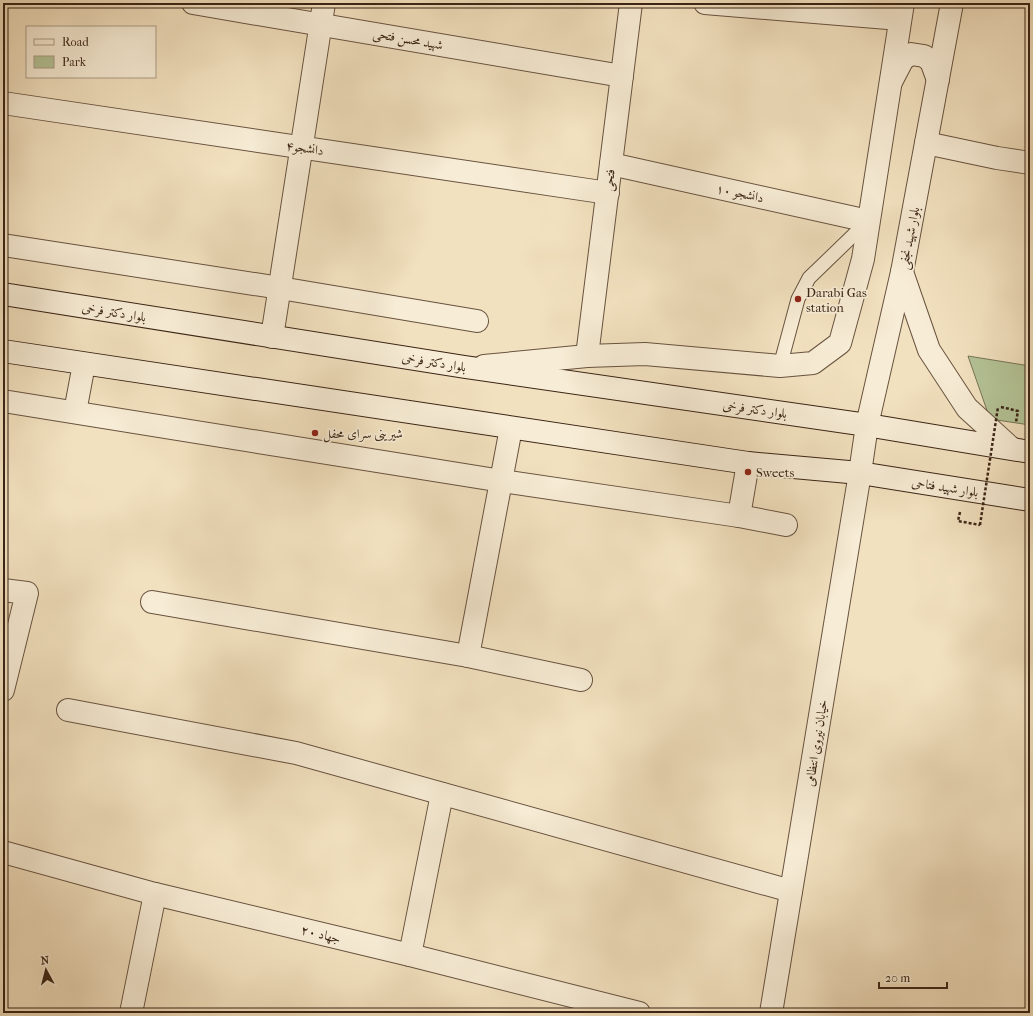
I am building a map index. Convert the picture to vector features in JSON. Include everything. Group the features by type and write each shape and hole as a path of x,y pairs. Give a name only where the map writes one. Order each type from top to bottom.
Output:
{"street":[{"name":"شهید محسن فتحی","path":"193,3 622,76"},
{"path":"272,336 324,3"},
{"name":"فتحی","path":"587,356 631,3"},
{"path":"465,367 587,356 644,354 780,366 813,363 840,343 863,259 902,11 705,3"},
{"name":"بلوار شهید نجفی","path":"860,473 867,424 902,272 952,3"},
{"path":"891,82 904,59 911,54 924,56 931,61 938,80"},
{"name":"دانشجو۴","path":"3,103 608,193"},
{"path":"926,143 997,158 1030,162"},
{"name":"دانشجو ۱۰","path":"611,164 868,221"},
{"path":"3,245 280,288 477,321"},
{"path":"902,272 929,350 966,408 1021,450"},
{"name":"بلوار دکتر فرخی","path":"3,294 465,367 867,424"},
{"path":"3,351 748,463 860,473"},
{"path":"75,412 84,364"},
{"path":"3,401 502,481 739,516 786,525"},
{"path":"867,424 1021,450"},
{"path":"468,656 511,428"},
{"path":"739,516 748,463"},
{"name":"بلوار شهید فتاحی","path":"860,473 1030,500"},
{"name":"خیابان نیروی انتظامی","path":"771,1013 860,473"},
{"path":"3,590 27,593 3,690"},
{"path":"152,602 468,656 581,680"},
{"path":"68,710 296,753 791,891"},
{"path":"410,955 442,794"},
{"name":"جهاد ۲۰","path":"3,852 155,894 410,955 639,1013"},
{"path":"131,1013 155,894"}],"lane":[{"path":"780,366 798,299 809,278 868,221"}],"path":[{"path":"958,521 980,526 998,406 1018,411"}],"green space":[{"path":"968,356 1030,366 1030,425 990,419"}],"place":[{"name":"Darabi Gas station","path":"798,299"},
{"name":"شیرینی سرای محفل","path":"315,433"},
{"name":"Sweets","path":"748,472"}]}
